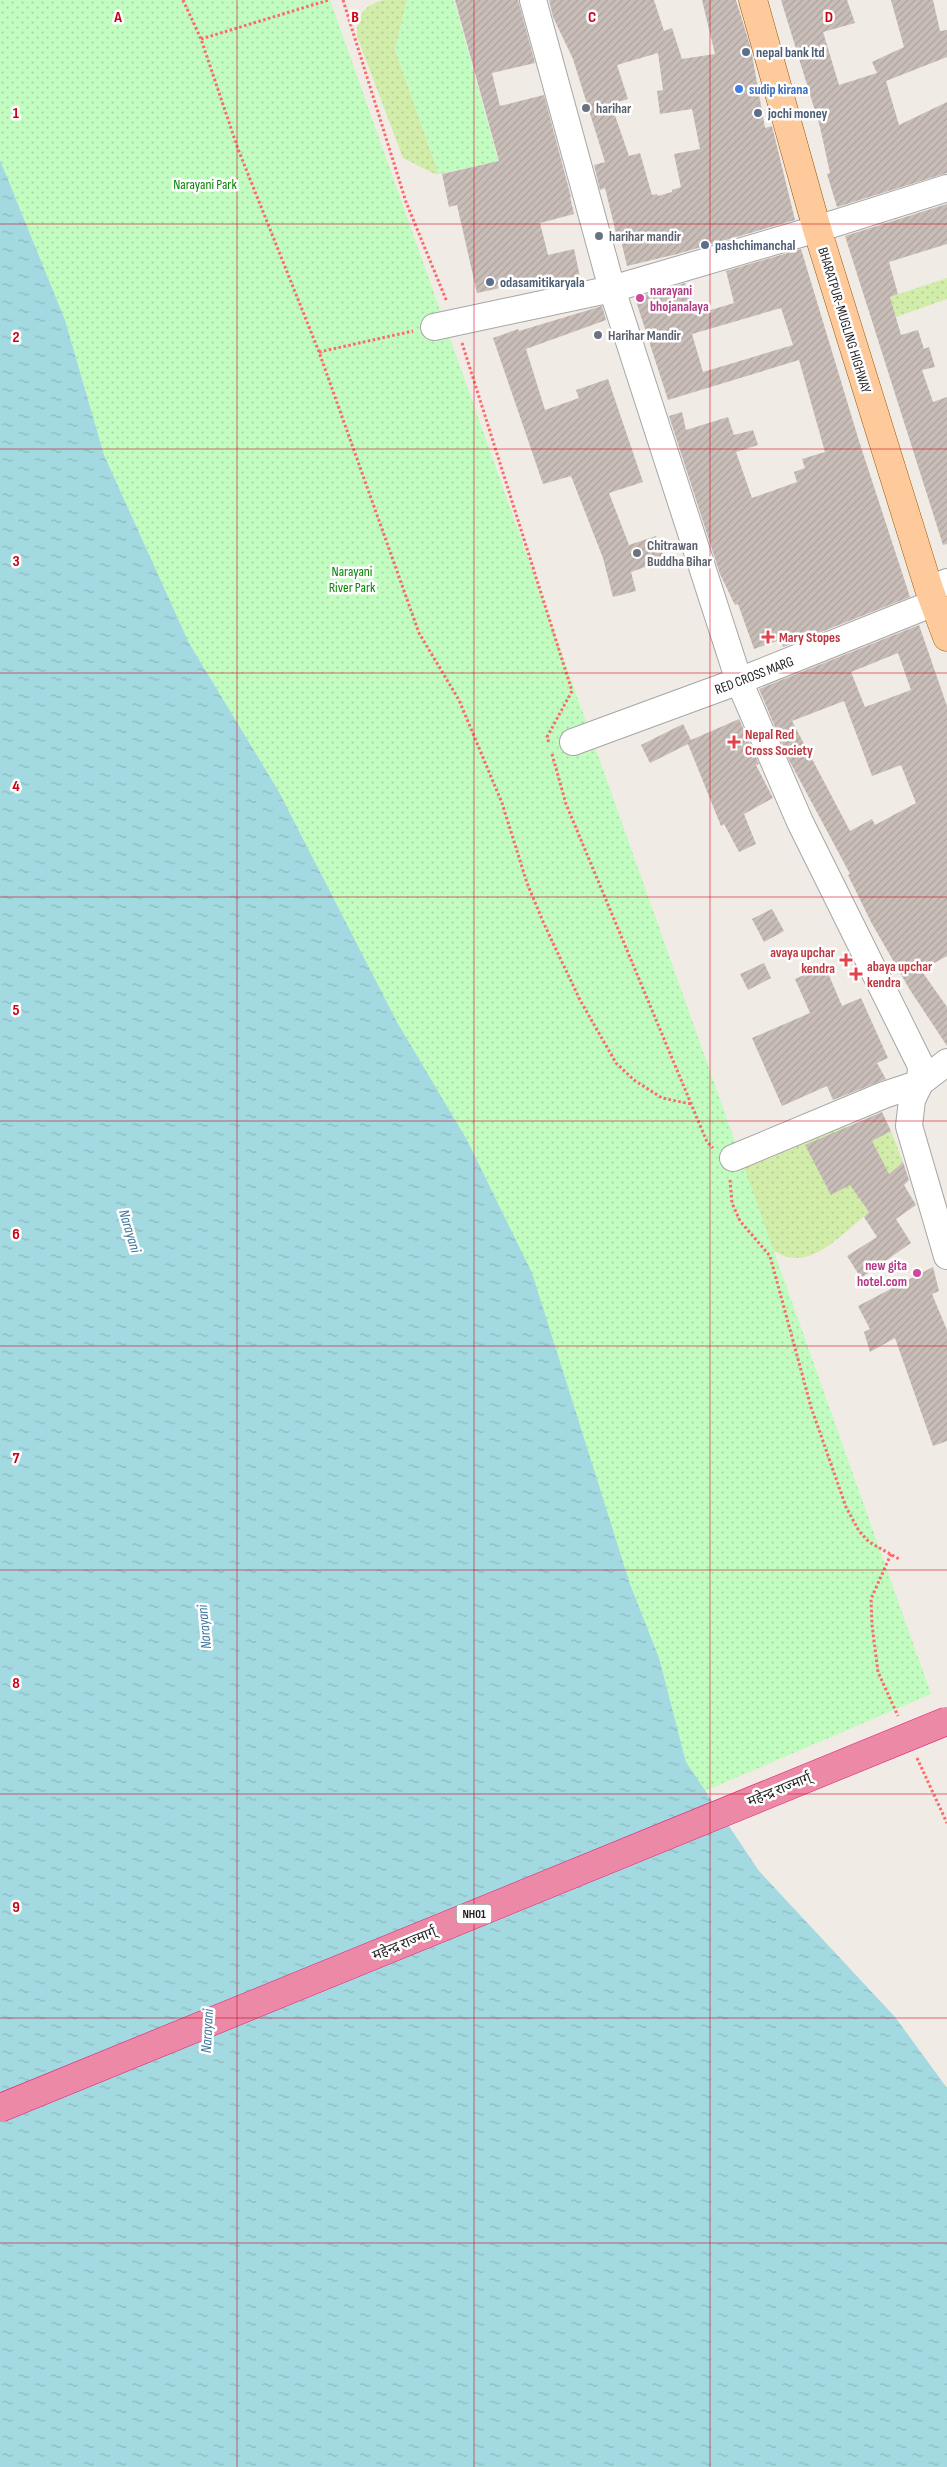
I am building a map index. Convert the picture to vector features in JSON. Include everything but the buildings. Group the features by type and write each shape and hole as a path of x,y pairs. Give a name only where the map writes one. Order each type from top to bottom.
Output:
{"highway":[{"name":"महेन्द्र राज्मार्ग्","path":"0,2108 947,1721"}],"main road":[{"name":"BHARATPUR-MUGLING HIGHWAY","path":"753,0 817,229 937,591 947,637"}],"street":[{"path":"533,0 612,289 739,681 800,822 921,1066 920,1083 912,1100 909,1126 947,1256"},
{"path":"445,324 612,289 817,229 947,188"},
{"name":"RED CROSS MARG","path":"573,742 739,681 937,591"},
{"path":"733,1158 884,1095 920,1083 947,1062"}],"path":[{"path":"183,0 201,39 238,149 318,352 420,633 459,700 502,803 527,883 580,1000 616,1063 634,1080 662,1098 692,1104"},
{"path":"201,39 329,0"},
{"path":"343,0 445,324 572,691 547,737 566,804 707,1142 722,1158 733,1158 729,1181 732,1203 740,1221 770,1256 811,1407 846,1507 859,1531 869,1542 899,1559"},
{"path":"318,352 445,324"},
{"path":"891,1554 871,1599 872,1625 878,1672 902,1725"},
{"path":"914,1752 947,1823"}],"green space":[{"name":"Narayani River Park","path":"0,0 330,0 931,1694 705,1791 686,1762 659,1658 630,1584 531,1273 467,1140 397,1022 279,792 189,643 104,455 65,320 0,160"},
{"path":"384,0 407,0 395,50 439,174 435,174 403,158 357,36 358,22 363,12 371,5"},
{"path":"407,0 454,0 499,164 486,172 484,164 439,174 395,50"},
{"path":"947,278 947,299 896,317 890,297"},
{"path":"843,1121 867,1170 882,1162 872,1141 891,1131 903,1162 859,1198 869,1212 833,1242 820,1251 807,1256 793,1258 780,1254 766,1244 750,1227 739,1170 748,1162"}],"water":[{"name":"Narayani","path":"0,160 65,320 104,455 189,643 279,792 397,1022 467,1140 532,1273 630,1584 659,1658 686,1762 759,1871 895,2017 947,2088 947,2467 0,2467"}],"place":[{"name":"nepal bank ltd","path":"746,52"},
{"name":"sudip kirana","path":"739,89"},
{"name":"harihar","path":"586,108"},
{"name":"jochi money","path":"758,113"},
{"name":"harihar mandir","path":"599,236"},
{"name":"pashchimanchal","path":"705,245"},
{"name":"odasamitikaryala","path":"490,282"},
{"name":"narayani bhojanalaya","path":"640,298"},
{"name":"Harihar Mandir","path":"598,335"},
{"name":"Chitrawan Buddha Bihar","path":"637,553"},
{"name":"Mary Stopes","path":"768,637"},
{"name":"Nepal Red Cross Society","path":"734,742"},
{"name":"avaya upchar kendra","path":"846,960"},
{"name":"abaya upchar kendra","path":"856,974"},
{"name":"new gita hotel.com","path":"917,1273"}],"park label":[{"name":"Narayani Park","path":"205,184"}]}
